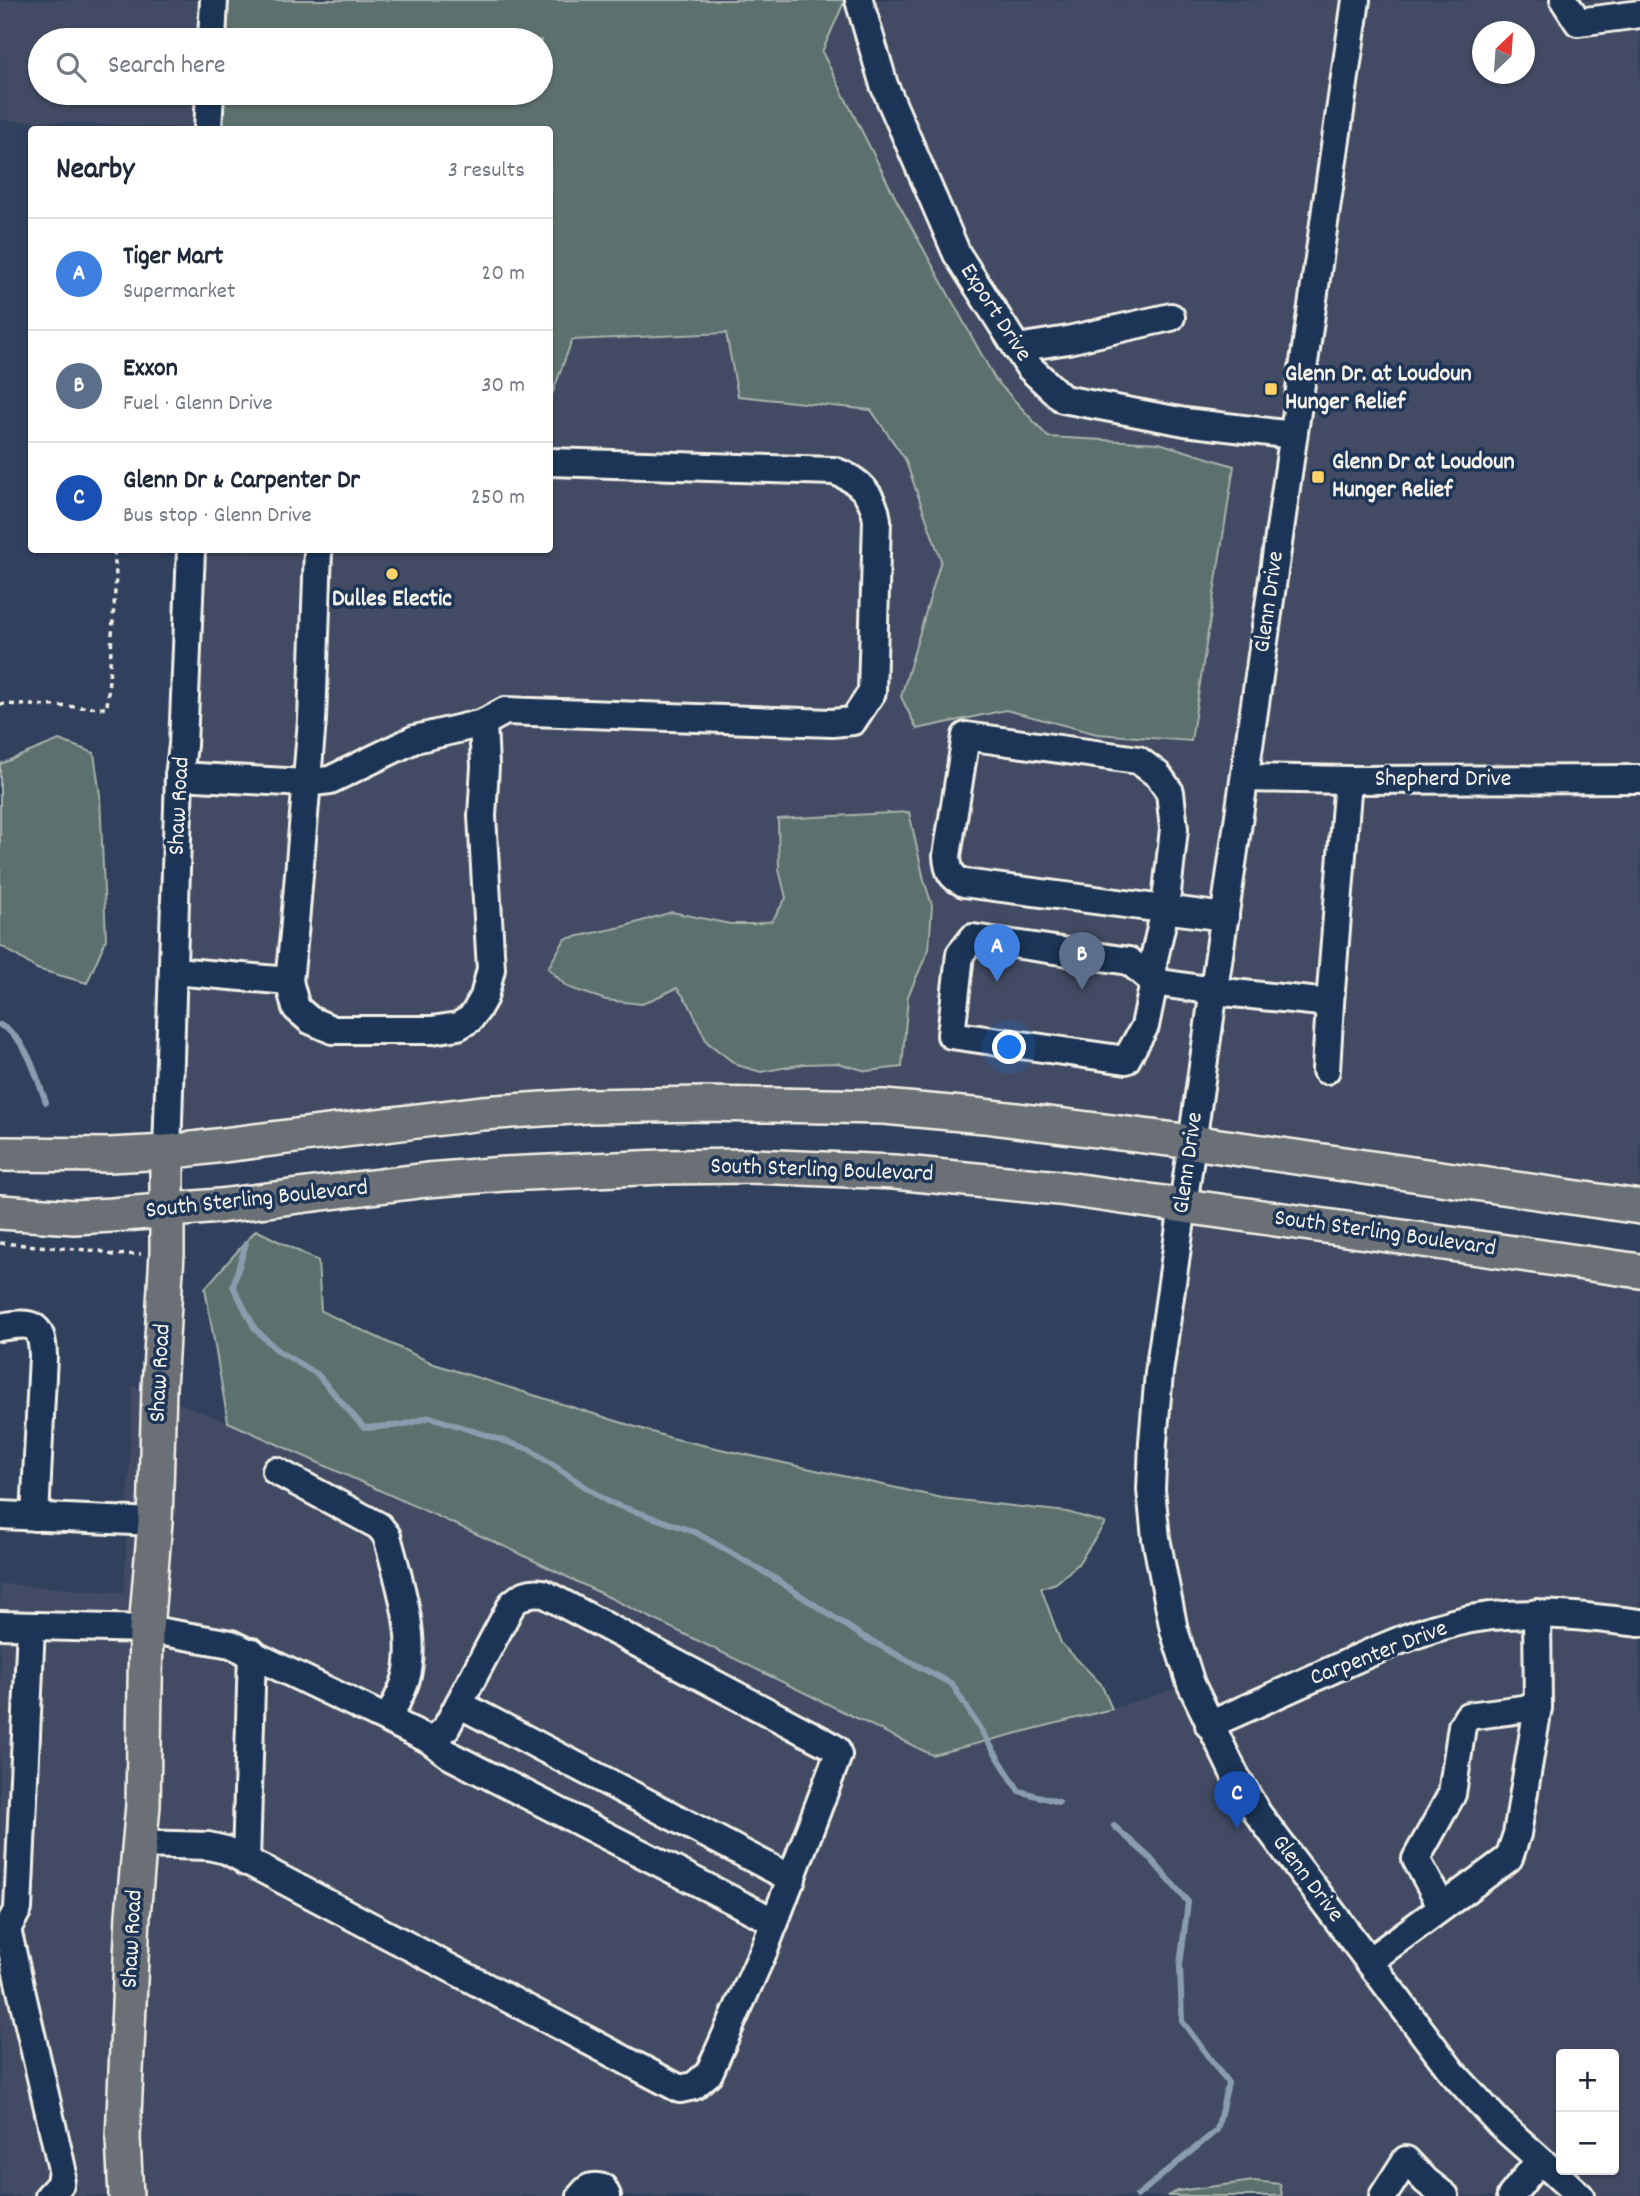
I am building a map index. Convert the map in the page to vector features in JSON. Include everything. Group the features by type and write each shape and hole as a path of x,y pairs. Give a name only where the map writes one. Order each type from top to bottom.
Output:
{"main road":[{"path":"0,1154 108,1155 167,1152 482,1113 588,1106 704,1104 884,1107 984,1116 1192,1142 1640,1207"},
{"name":"Shaw Road","path":"126,2196 123,2138 133,1914 140,1844 146,1629 155,1522 167,1253 167,1152"},
{"name":"South Sterling Boulevard","path":"0,1212 74,1217 167,1211 440,1179 599,1169 752,1166 894,1172 975,1179 1182,1205 1640,1271"}],"street":[{"path":"213,28 214,0"},
{"name":"Export Drive","path":"859,0 884,85 957,254 1029,367 1063,399 1185,422 1293,435"},
{"name":"Glenn Drive","path":"1356,0 1160,1373 1153,1442 1152,1490 1156,1538 1174,1630 1191,1684 1209,1725 1255,1810 1455,2075 1539,2161 1580,2196"},
{"path":"1564,0 1578,23 1640,14"},
{"path":"208,126 209,105"},
{"path":"1017,348 1068,340 1171,317"},
{"path":"179,776 305,783 330,780 415,739 483,723 505,711 832,723 853,720 872,692 877,520 875,508 861,485 849,476 834,471 553,462"},
{"name":"Shaw Road","path":"167,1152 179,776 183,745 191,553"},
{"path":"318,553 312,720 289,981 296,1008 310,1020 333,1030 432,1030 458,1026 470,1019 476,1011 484,997 491,969 482,816 485,766 483,723"},
{"path":"1225,918 1165,910 964,884 953,879 948,869 947,856 966,736 1138,760 1158,775 1170,792 1174,829 1165,910 1153,963 1154,982 1145,1026 1126,1060 951,1035 960,954 973,938 1129,961 1154,982 1330,1003"},
{"name":"Shepherd Drive","path":"1246,778 1640,779"},
{"path":"1326,1069 1348,780"},
{"path":"174,971 289,981"},
{"path":"0,1327 29,1324 36,1327 41,1335 43,1356 35,1517"},
{"path":"276,1471 379,1526 387,1536 407,1609 408,1647 407,1676 388,1719"},
{"path":"0,1515 155,1522"},
{"path":"140,1844 208,1846 226,1850 680,2089 694,2086 709,2073 775,1922 836,1765 836,1749 543,1593 532,1592 522,1595 512,1604 446,1728 439,1735 428,1739"},
{"path":"1369,1961 1509,1858 1517,1834 1538,1707 1538,1614"},
{"name":"Carpenter Drive","path":"1209,1725 1433,1628 1489,1616 1538,1614 1580,1615 1640,1623"},
{"path":"0,1625 146,1629 231,1644 252,1652 428,1739 451,1756 775,1922"},
{"path":"32,1626 18,1909 3,1930 62,2169 61,2185 49,2196"},
{"path":"246,1862 252,1652"},
{"path":"458,1704 792,1879"},
{"path":"1443,1907 1416,1860 1452,1794 1462,1726 1468,1716 1538,1707"},
{"path":"1383,2196 1406,2160 1445,2196"},
{"path":"1511,2196 1539,2161"},
{"path":"581,2196 587,2188 595,2186 603,2189 607,2196"}],"path":[{"path":"0,704 107,708 116,576 114,553"},
{"path":"0,1243 100,1251 113,1255 167,1253"}],"shaded area":[{"path":"0,0 214,0 213,28 28,28 28,105 209,105 208,126 0,120"},
{"path":"845,0 1640,0 1640,1207 792,1104 167,1152 191,553 553,553 553,392 572,340 727,333 738,396 871,409 905,459 941,560 901,697 917,729 1006,710 1097,734 1217,568 1234,466 1159,443 1048,437 995,379 896,199 822,52","holes":["779,869 924,880 932,905 929,949 908,996 902,1067 867,1071 837,1063 804,1064 761,1072 707,1042 689,1004 622,927 672,912 730,924 772,921 786,898"]},
{"path":"1183,1205 1640,1271 1640,2196 1282,2196 1279,2184 1254,2181 1178,2191 1167,2196 0,2196 0,1584 124,1593 133,1386 228,1422 510,1549 932,1755 1112,1709 1191,1684 1156,1538"}],"green space":[{"path":"214,0 845,0 822,52 896,199 995,379 1048,437 1159,443 1234,466 1191,741 1097,734 1006,710 917,729 901,697 941,560 905,459 871,410 738,396 726,333 572,340 553,392 553,126 209,126 210,105 553,105 553,28 213,28"},
{"path":"59,740 94,753 100,795 106,939 87,983 37,969 0,945 0,764"},
{"path":"909,812 932,905 929,949 908,996 902,1067 867,1071 837,1063 804,1064 761,1072 737,1065 707,1042 689,1004 677,988 642,1004 606,1000 567,987 548,968 565,939 622,927 672,912 730,924 772,921 786,898 779,869 778,819"},
{"path":"256,1230 318,1261 321,1311 434,1364 671,1438 942,1498 1067,1512 1105,1523 1078,1564 1056,1583 1041,1588 1061,1643 1101,1684 1112,1709 932,1755 510,1549 228,1422 205,1288"},
{"path":"1254,2181 1280,2184 1282,2196 1167,2196 1178,2191"}],"waterway":[{"path":"0,1025 10,1031 24,1048 46,1102"},
{"path":"246,1243 233,1286 255,1329 278,1351 317,1374 364,1428 403,1425 430,1417 529,1449 608,1502 695,1532 771,1576 862,1636 952,1684 1019,1791 1059,1802"},
{"path":"1114,1826 1150,1858 1188,1902 1180,1965 1182,2021 1228,2083 1217,2130 1137,2196"}],"place":[{"name":"Glenn Dr. at Loudoun Hunger Relief","path":"1271,389"},
{"name":"Glenn Dr at Loudoun Hunger Relief","path":"1318,477"},
{"name":"Dulles Electic","path":"392,574"},
{"name":"Tiger Mart","path":"997,982"},
{"name":"Exxon","path":"1082,990"},
{"name":"Glenn Dr & Carpenter Dr","path":"1237,1829"}]}
